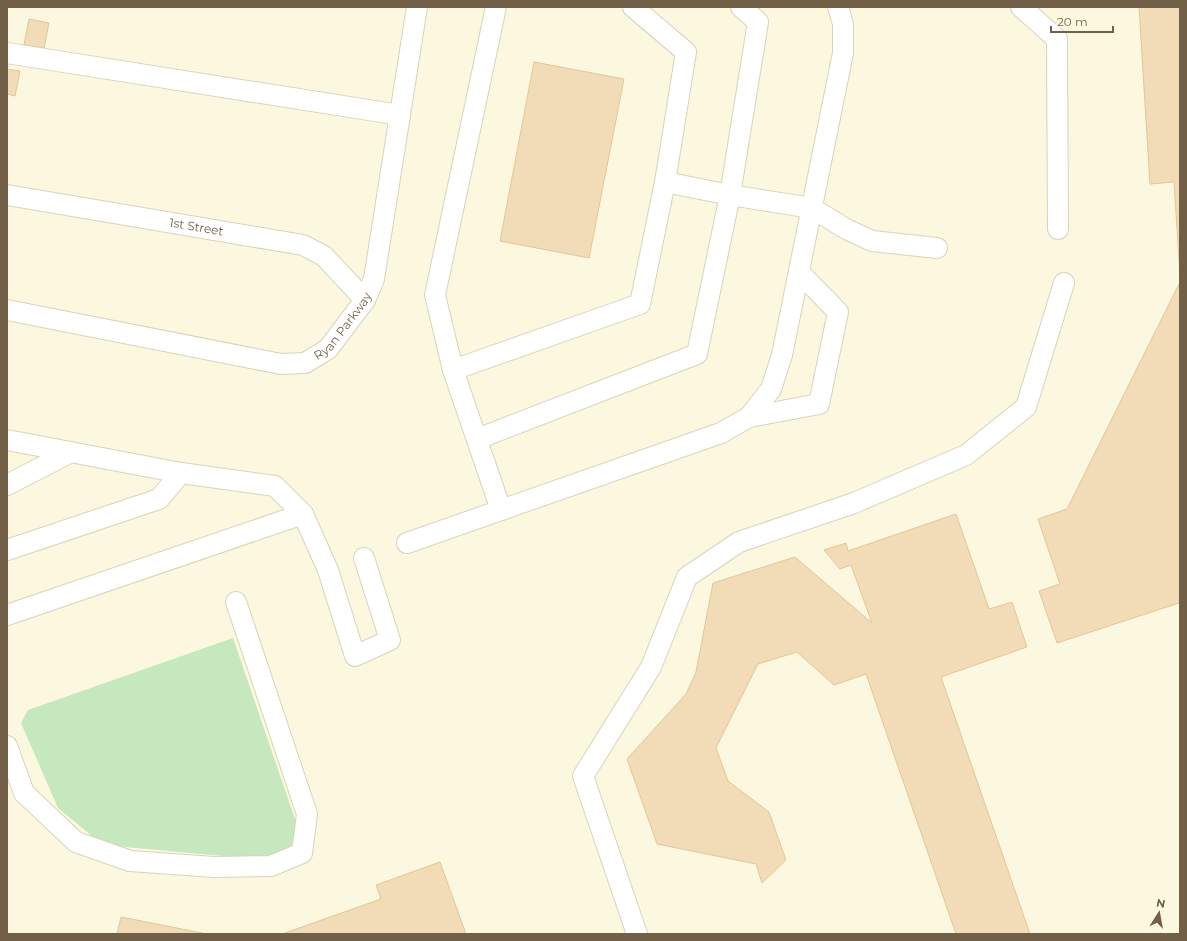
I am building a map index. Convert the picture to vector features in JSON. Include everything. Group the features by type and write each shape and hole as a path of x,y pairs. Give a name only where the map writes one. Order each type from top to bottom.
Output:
{"street":[{"name":"Ryan Parkway","path":"7,310 281,364 305,363 328,349 365,300 374,279 417,7"},
{"path":"496,7 435,295 453,370 501,510"},
{"path":"453,370 640,304 665,182 686,52 633,7"},
{"path":"477,439 697,354 730,195 758,22 741,7"},
{"path":"749,417 771,389 782,355 842,53 843,24 838,7"},
{"path":"1020,7 1057,39 1058,229"},
{"path":"7,53 400,115"},
{"path":"665,182 730,195 812,208 846,229 872,241 937,248"},
{"name":"1st Street","path":"7,195 303,245 324,256 365,300"},
{"path":"407,543 721,433 749,417 819,404 838,312 799,272"},
{"path":"637,934 583,776 651,667 687,577 739,542 854,503 966,455 1026,407 1064,283"},
{"path":"7,440 181,473 275,486 303,514 328,570 355,656 390,640 364,558"},
{"path":"7,485 71,452"},
{"path":"7,550 158,499 181,473"},
{"path":"7,615 303,514"},
{"path":"7,746 24,793 76,842 130,862 214,867 272,866 302,853 307,814 236,602"}],"green space":[{"path":"233,638 297,825 291,847 266,860 103,845 58,808 21,723 28,710"}],"building":[{"path":"1139,7 1180,7 1180,275 1174,182 1150,184"},
{"path":"29,19 49,23 44,48 24,45"},
{"path":"534,62 624,79 589,258 500,241"},
{"path":"7,69 20,71 15,96 7,94"},
{"path":"1180,282 1180,603 1057,643 1039,591 1060,584 1038,519 1067,509"},
{"path":"956,514 989,609 1012,602 1027,647 941,677 1030,934 956,934 866,674 834,685 797,652 758,664 716,748 728,781 769,812 786,860 762,883 756,864 657,844 627,759 686,694 696,672 713,583 795,557 872,623 851,565 840,569 824,550 846,543 848,551"},
{"path":"440,862 466,934 285,934 381,899 376,885"},
{"path":"121,917 207,934 117,934"}]}
